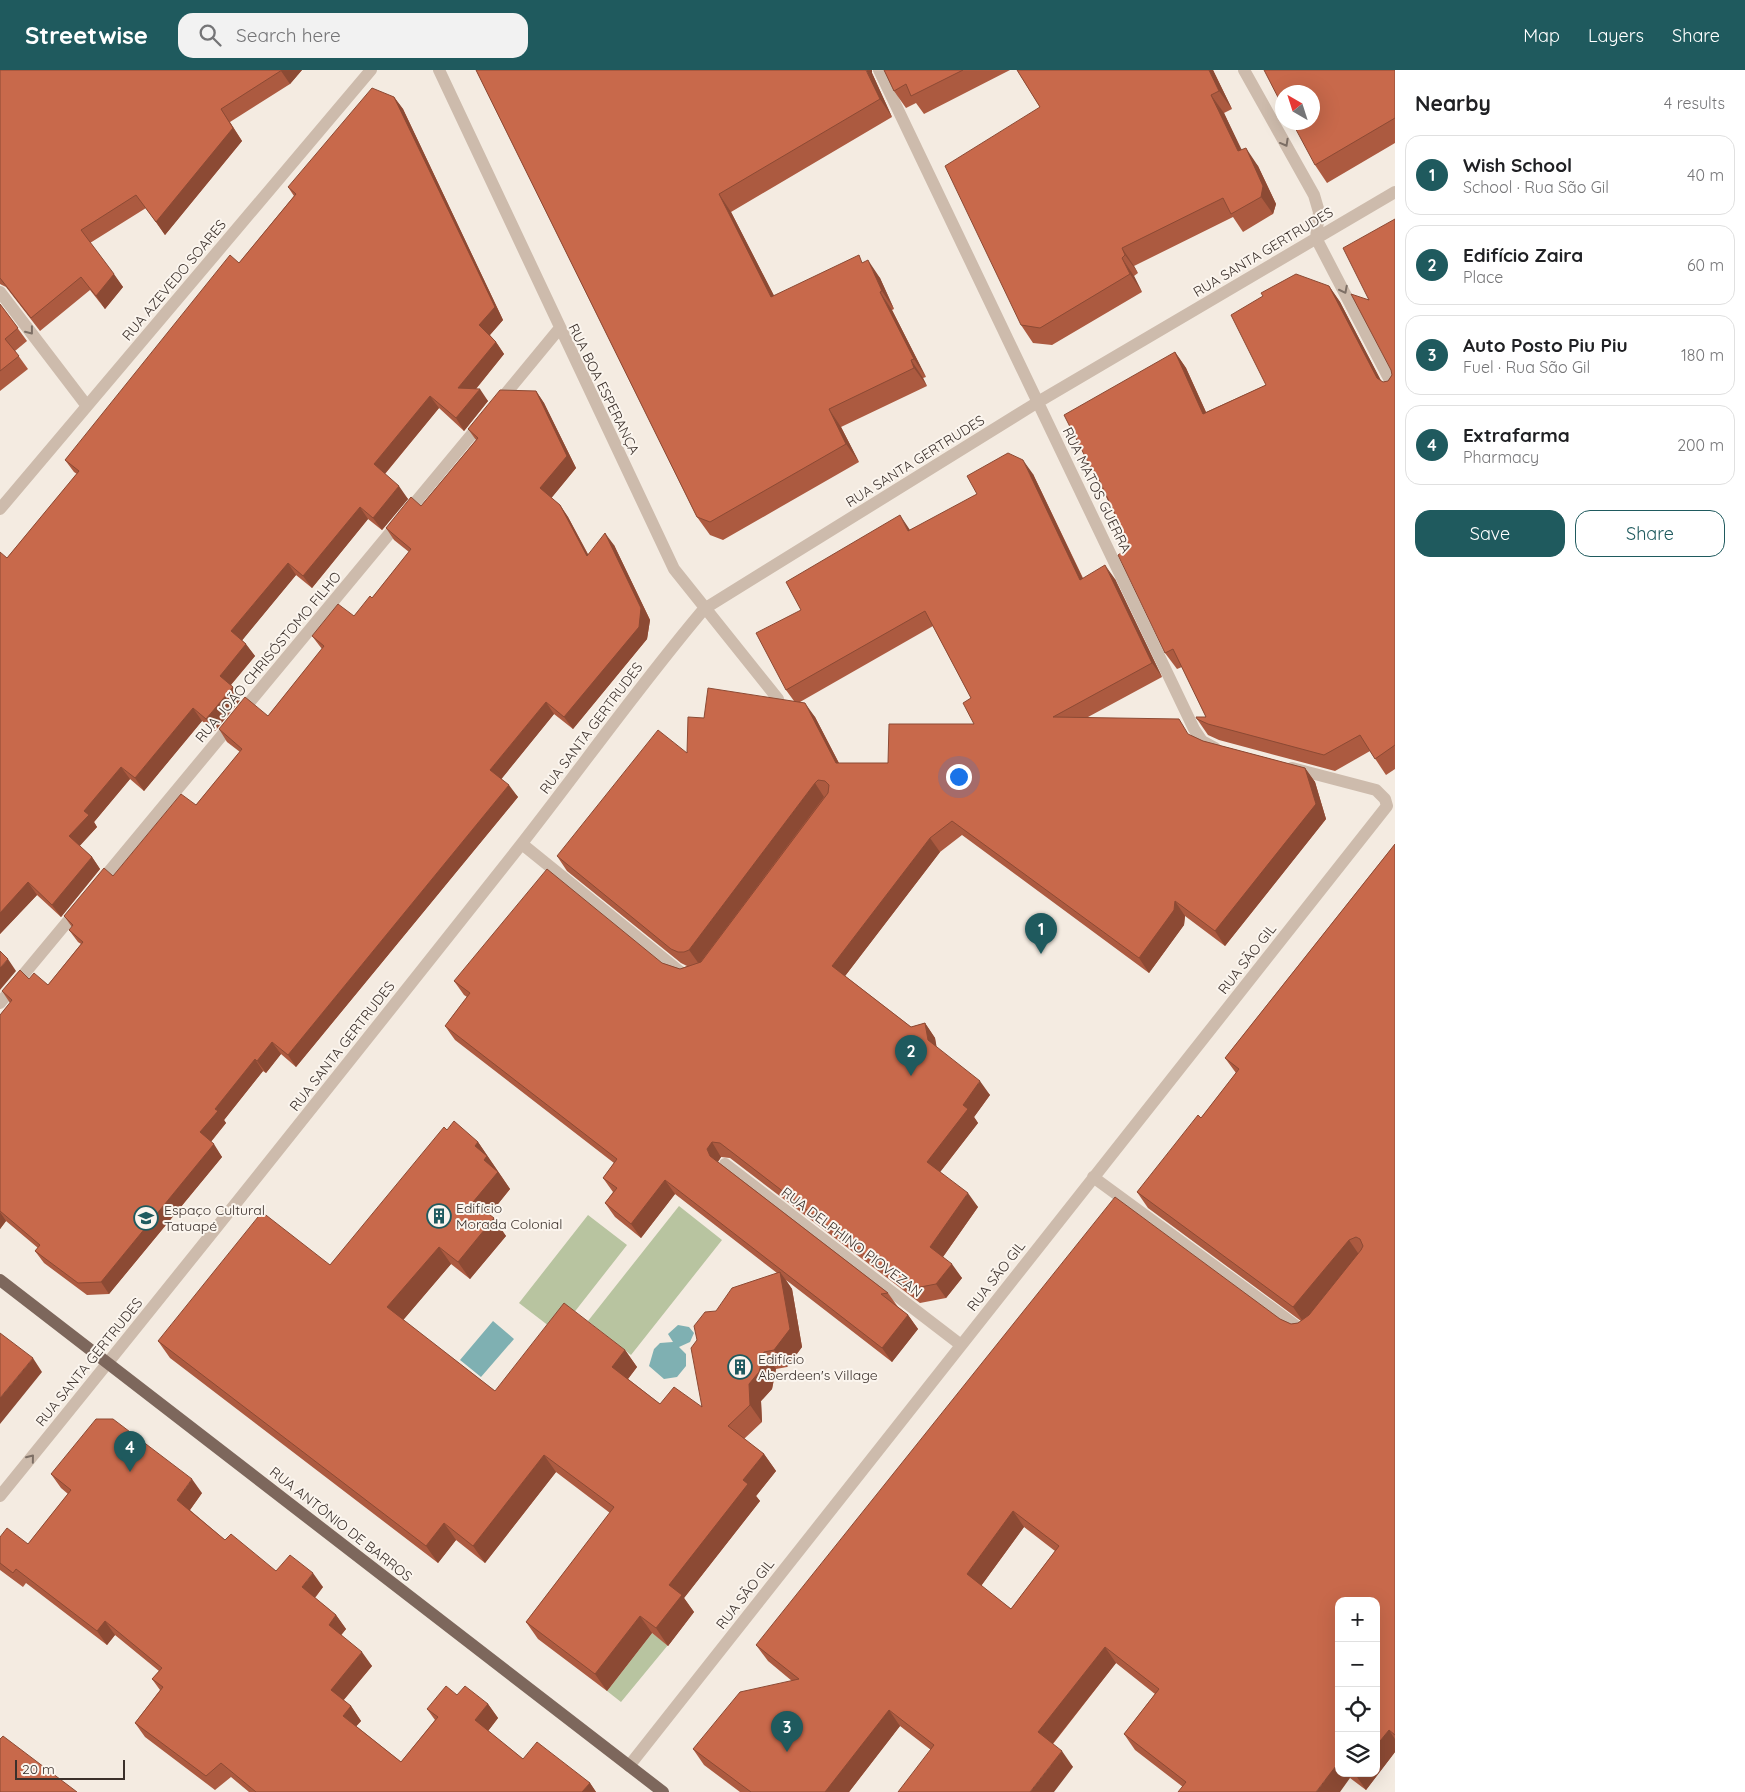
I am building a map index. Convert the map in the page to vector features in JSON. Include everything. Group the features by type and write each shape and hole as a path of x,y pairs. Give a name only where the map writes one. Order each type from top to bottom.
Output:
{"main road":[{"name":"RUA ANTÔNIO DE BARROS","path":"0,1280 663,1792"}],"street":[{"name":"RUA AZEVEDO SOARES","path":"0,509 371,70"},
{"name":"RUA BOA ESPERANÇA","path":"439,70 559,329 674,568 704,609 778,698"},
{"name":"RUA MATOS GUERRA","path":"879,70 1194,729 1202,741 1226,751"},
{"path":"1244,70 1314,195 1319,212 1316,238 1395,390"},
{"name":"RUA SANTA GERTRUDES","path":"0,1496 522,844 674,644 704,609 1038,402 1395,192"},
{"path":"0,292 87,406"},
{"name":"RUA JOÃO CHRISÓSTOMO FILHO","path":"0,1003 559,329"},
{"name":"RUA SÃO GIL","path":"629,1766 1387,806 1385,798 1376,790 1282,766"},
{"path":"522,844 676,970 685,975 698,973"},
{"name":"RUA DELPHINO PIOVEZAN","path":"725,1164 961,1345"},
{"path":"1093,1177 1296,1328 1305,1332 1314,1326"}],"green space":[{"path":"679,1206 722,1240 631,1355 588,1321"},
{"path":"588,1215 627,1245 558,1333 519,1303"},
{"path":"652,1633 668,1645 621,1702 607,1691"}],"water":[{"path":"493,1321 514,1339 481,1377 460,1360"},
{"path":"678,1325 689,1327 694,1333 690,1342 679,1347 686,1354 686,1366 677,1377 664,1379 649,1366 654,1349 660,1343 673,1342 668,1334"}],"building":[{"path":"0,70 282,70 221,109 233,128 156,222 136,195 81,230 114,274 96,296 81,277 31,318 0,278"},
{"path":"476,70 866,70 880,99 719,194 771,297 859,255 862,263 868,260 882,291 880,292 914,359 911,360 914,368 829,409 846,444 710,522 697,517"},
{"path":"884,70 963,70 911,96 906,84 894,91"},
{"path":"1017,70 1209,70 1219,91 1211,95 1238,151 1246,148 1263,186 1261,197 1231,214 1223,198 1122,248 1125,255 1122,258 1130,274 1040,328 1021,325 945,166 1040,107"},
{"path":"1264,70 1395,70 1395,118 1315,165 1296,130 1320,130 1320,85 1275,85 1275,91"},
{"path":"372,88 394,97 495,307 479,325 496,342 458,388 480,389 456,418 430,396 374,464 399,486 373,518 360,507 303,576 288,563 231,631 246,644 220,676 233,687 206,719 193,708 135,778 121,767 84,811 89,815 69,836 92,857 52,905 28,882 0,913 0,552 7,558 79,471 65,460 230,255 239,263 296,194 288,187"},
{"path":"1395,219 1395,745 1375,759 1360,735 1324,755 1208,724 1197,719 1196,717 1206,717 1173,649 1165,653 1118,555 1130,547 1096,473 1094,474 1064,415 1175,352 1203,414 1266,385 1231,315 1263,296 1261,293 1296,274 1329,286 1377,378 1383,382 1388,381 1392,375 1391,370 1351,294 1369,300 1343,248"},
{"path":"0,304 18,328 5,339 19,356 0,371"},
{"path":"500,390 536,391 567,456 540,488 560,505 587,556 605,533 641,608 639,627 564,717 546,702 490,770 509,785 288,1055 272,1042 257,1061 255,1059 215,1109 218,1111 200,1132 214,1144 101,1282 78,1283 35,1251 40,1245 0,1211 0,1015 12,1000 2,991 20,970 29,979 34,973 48,985 83,942 69,930 73,925 64,916 104,868 113,876 181,794 196,805 242,749 219,729 245,697 268,716 324,646 312,636 338,604 354,616 370,596 372,598 411,549 386,528 411,497 421,506 478,438 468,429"},
{"path":"1008,453 1023,460 1080,580 1105,565 1152,663 1053,717 1179,719 1188,734 1203,741 1305,768 1316,804 1215,931 1175,901 1174,910 1139,958 952,821 930,838 832,966 911,1027 925,1023 928,1040 980,1081 963,1105 968,1109 927,1162 968,1193 930,1247 952,1264 936,1284 910,1289 720,1143 712,1142 707,1149 710,1156 888,1293 881,1294 908,1315 882,1348 665,1180 631,1224 605,1203 617,1188 603,1178 617,1159 445,1026 470,993 454,981 547,869 662,963 680,969 701,962 828,793 829,785 825,781 818,780 815,783 689,950 684,952 671,949 557,856 658,730 687,753 688,717 704,718 708,688 805,703 836,763 888,763 889,724 974,724 963,703 971,698 925,611 786,690 756,633 801,610 786,582 900,515 908,531 977,494 967,476"},
{"path":"1395,844 1395,1735 1389,1730 1380,1741 1380,1597 1335,1597 1335,1767 1316,1792 1178,1792 1186,1782 1124,1734 1159,1689 1105,1647 1038,1732 1062,1751 1030,1792 898,1792 934,1745 889,1710 825,1792 751,1792 693,1749 740,1692 799,1679 756,1645 1115,1197 1280,1319 1291,1324 1298,1323 1309,1315 1361,1250 1363,1246 1360,1239 1356,1237 1349,1240 1293,1307 1137,1192 1198,1115 1201,1118 1239,1069 1225,1058","holes":["1013,1511 1059,1546 1011,1609 967,1574"]},
{"path":"0,951 8,959 0,968"},
{"path":"454,1121 478,1142 475,1146 487,1156 484,1160 498,1172 473,1202 494,1218 458,1262 439,1247 387,1307 495,1391 564,1303 625,1350 612,1367 660,1404 674,1387 702,1407 691,1348 697,1340 694,1326 705,1312 716,1311 732,1288 780,1272 790,1329 774,1350 764,1352 759,1372 749,1384 750,1405 728,1426 764,1454 743,1480 748,1484 669,1585 682,1595 656,1628 640,1616 595,1674 526,1622 614,1507 544,1455 473,1546 444,1523 426,1546 158,1341 262,1212 330,1265 444,1127 447,1130"},
{"path":"0,1333 33,1358 0,1398"},
{"path":"96,1419 113,1419 192,1479 177,1500 225,1540 231,1534 276,1571 290,1555 313,1573 302,1587 336,1615 329,1625 362,1652 331,1690 351,1706 343,1716 401,1762 438,1717 427,1709 446,1686 457,1695 465,1686 488,1704 475,1720 523,1759 537,1742 590,1783 582,1792 256,1792 221,1763 206,1776 135,1723 163,1687 152,1679 162,1668 105,1621 97,1631 16,1569 13,1573 0,1563 0,1537 7,1528 28,1544 71,1490 51,1474"},
{"path":"3,1736 77,1792 0,1792 0,1739"}],"place":[{"name":"Wish School","path":"1041,954"},
{"name":"Edifício Zaira","path":"911,1076"},
{"name":"Edifício Morada Colonial","path":"439,1216"},
{"name":"Espaço Cultural Tatuapé","path":"146,1218"},
{"name":"Edifício Aberdeen's Village","path":"740,1367"},
{"name":"Extrafarma","path":"130,1472"},
{"name":"Auto Posto Piu Piu","path":"787,1752"}]}
